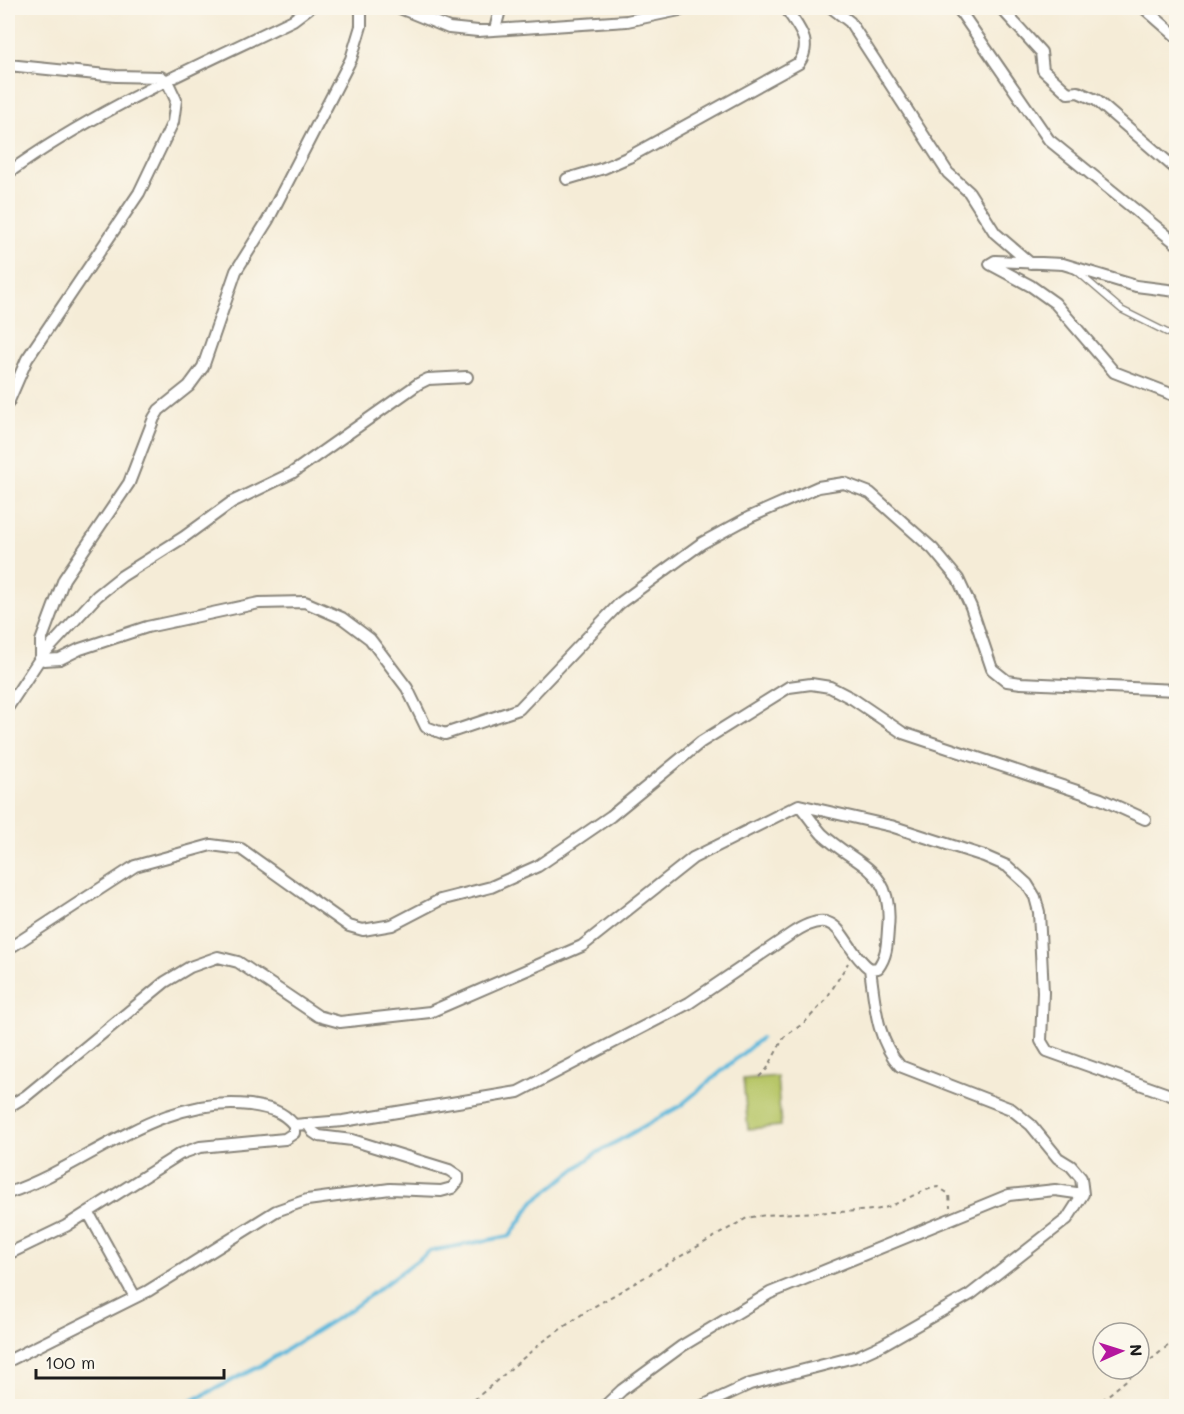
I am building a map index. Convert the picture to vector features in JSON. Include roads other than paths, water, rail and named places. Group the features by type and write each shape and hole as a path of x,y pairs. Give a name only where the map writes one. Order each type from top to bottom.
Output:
{"street":[{"path":"8,173 44,146 167,81 293,20 309,8"},
{"path":"41,657 40,641 64,579 129,483 159,410 189,386 203,367 236,271 268,220 351,59 360,26 361,8"},
{"path":"400,8 461,31 627,21 689,8"},
{"path":"495,29 499,14 497,8"},
{"path":"567,179 604,168 629,157 799,63 806,51 805,39 786,8"},
{"path":"832,8 850,22 948,173 969,192 988,225 1012,250 1031,263"},
{"path":"957,8 1049,140 1176,243"},
{"path":"1001,8 1041,52 1043,70 1068,93 1078,92 1096,100 1176,169"},
{"path":"1144,8 1176,36"},
{"path":"8,65 116,76 161,77 167,81 176,100 173,122 140,193 27,359 8,403"},
{"path":"1176,291 1136,286 1051,262 994,261 990,264 1032,286 1055,303 1114,372 1176,396"},
{"path":"8,707 41,657 106,589 138,565 184,537 232,502 292,473 428,379 466,377"},
{"path":"41,657 51,661 60,660 80,649 147,627 259,603 305,602 342,618 369,639 407,688 426,727 446,734 519,710 620,603 702,543 750,517 818,487 844,483 870,493 933,549 958,579 971,607 988,662 999,677 1021,683 1176,690"},
{"path":"8,949 135,866 211,845 241,849 349,927 369,929 392,925 440,900 491,887 538,866 611,816 701,742 789,687 799,685 820,684 830,687 853,699 903,733 1101,799 1145,819"},
{"path":"799,805 822,833 877,875 889,898 885,959 878,968 870,969"},
{"path":"8,1107 26,1095 165,982 190,967 218,957 238,962 318,1016 340,1022 430,1012 582,946 693,858 799,805 891,826 984,856 1007,866 1027,884 1035,897 1039,912 1043,992 1041,1041 1047,1051 1176,1097"},
{"path":"294,1125 518,1092 689,1003 805,924 819,921 832,923 870,969 880,1034 889,1054 900,1066 1011,1109 1031,1125 1052,1152 1071,1166 1081,1178 1083,1194 1067,1219 971,1294 882,1345 858,1356 750,1384 702,1407"},
{"path":"8,1193 84,1158 152,1120 196,1107 223,1102 270,1108 287,1116 294,1125 294,1133 285,1139 210,1146 180,1154 66,1226 8,1254"},
{"path":"8,1361 135,1297 286,1208 307,1200 390,1189 441,1191 452,1188 458,1181 458,1176 449,1170 352,1140 319,1136 308,1124"},
{"path":"605,1407 622,1390 682,1346 770,1293 1010,1194 1055,1190 1083,1194"},
{"path":"88,1212 135,1297"}],"lane":[{"path":"1073,267 1075,272 1122,310 1176,337"}],"waterway":[{"path":"182,1406 260,1366 350,1310 430,1251 510,1236 534,1201 595,1154 680,1106 761,1038"}]}
